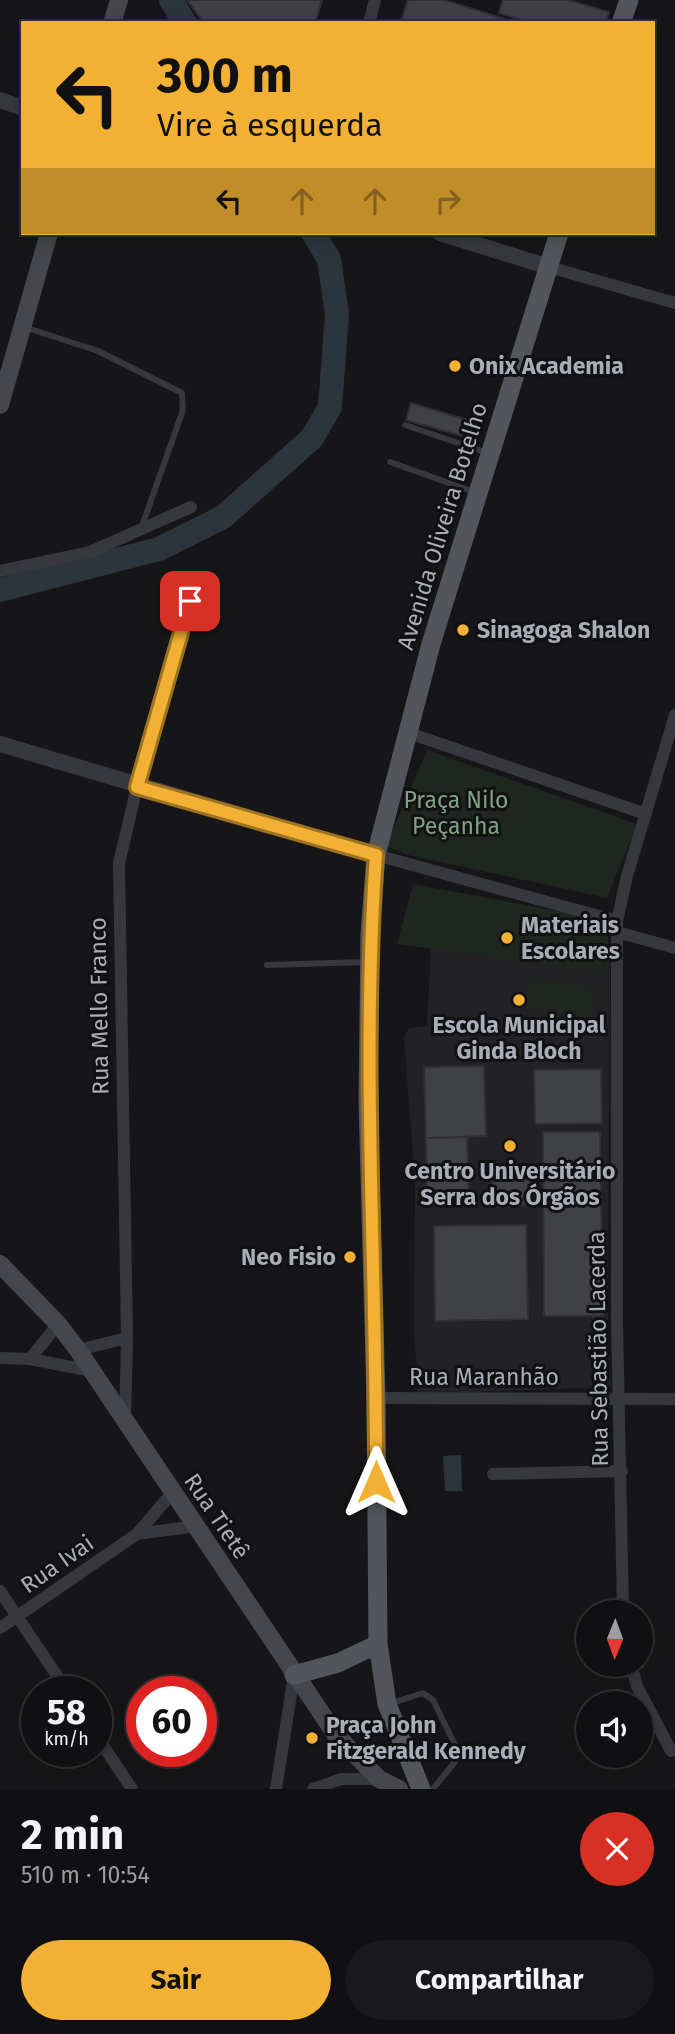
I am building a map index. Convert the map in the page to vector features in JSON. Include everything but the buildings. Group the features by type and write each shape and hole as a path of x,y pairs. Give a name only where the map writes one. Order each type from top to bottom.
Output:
{"main road":[{"path":"113,21 119,0"},
{"path":"622,21 629,0"},
{"path":"0,405 48,235"},
{"name":"Avenida Oliveira Botelho","path":"421,1789 387,1704 378,1644 376,1398 368,1102 370,962 378,846 406,732 477,493 558,235"},
{"name":"Rua Tietê","path":"0,1264 58,1324 78,1350 336,1735 379,1779 399,1789"},
{"path":"294,1675 338,1663 378,1644"}],"street":[{"path":"370,21 375,0"},
{"path":"0,100 21,107"},
{"path":"446,235 675,303"},
{"path":"0,571 90,552 191,507"},
{"name":"Rua Mello Franco","path":"125,1420 127,1338 119,863 137,787 190,601"},
{"name":"Rua Sebastião Lacerda","path":"623,1600 622,1471 618,1399 617,927 675,715"},
{"path":"406,732 646,814"},
{"path":"0,744 137,787 378,846 675,948"},
{"path":"30,1359 58,1324"},
{"path":"78,1350 127,1338"},
{"path":"0,1358 30,1359 92,1371"},
{"name":"Rua Maranhão","path":"376,1398 675,1398"},
{"path":"493,1474 622,1471"},
{"name":"Rua Ivai","path":"0,1628 137,1534 172,1493"},
{"name":"Rua Ivai","path":"137,1534 196,1525"},
{"path":"0,1591 57,1676"},
{"path":"276,1789 294,1675"},
{"path":"635,1677 671,1751"},
{"path":"112,1759 132,1789"},
{"path":"313,1789 341,1779 379,1779"}],"lane":[{"path":"22,326 98,351 182,393 183,410 140,532"},
{"path":"405,425 490,454"},
{"path":"390,462 477,493"},
{"path":"267,965 370,962"},
{"path":"387,1704 423,1693 433,1700 458,1751 454,1763 433,1789"}],"shaded area":[{"name":"Centro Universitário Serra dos Órgãos","path":"431,948 610,974 608,1332 611,1387 418,1394 414,1326 415,1182 404,1036 409,1028 427,1026"},
{"path":"461,1455 462,1491 445,1491 443,1456"}],"green space":[{"name":"Praça Nilo Peçanha","path":"427,750 637,824 607,898 408,855 386,846"},
{"name":"Praça Nilo Peçanha","path":"413,884 607,920 610,974 397,944"},
{"path":"531,978 595,989 591,1016 527,1005"}],"waterway":[{"path":"171,0 184,21"},
{"path":"0,590 159,549 223,517 312,438 330,407 337,314 329,259 314,235"}],"place":[{"name":"Onix Academia","path":"455,366"},
{"name":"Sinagoga Shalon","path":"463,630"},
{"name":"Materiais Escolares","path":"507,938"},
{"name":"Escola Municipal Ginda Bloch","path":"519,1000"},
{"name":"Centro Universitário Serra dos Órgãos","path":"510,1146"},
{"name":"Neo Fisio","path":"350,1257"},
{"name":"Praça John Fitzgerald Kennedy","path":"312,1738"}],"route":[{"path":"190,601 137,787 376,855 370,934 368,1102 376,1482"}]}
